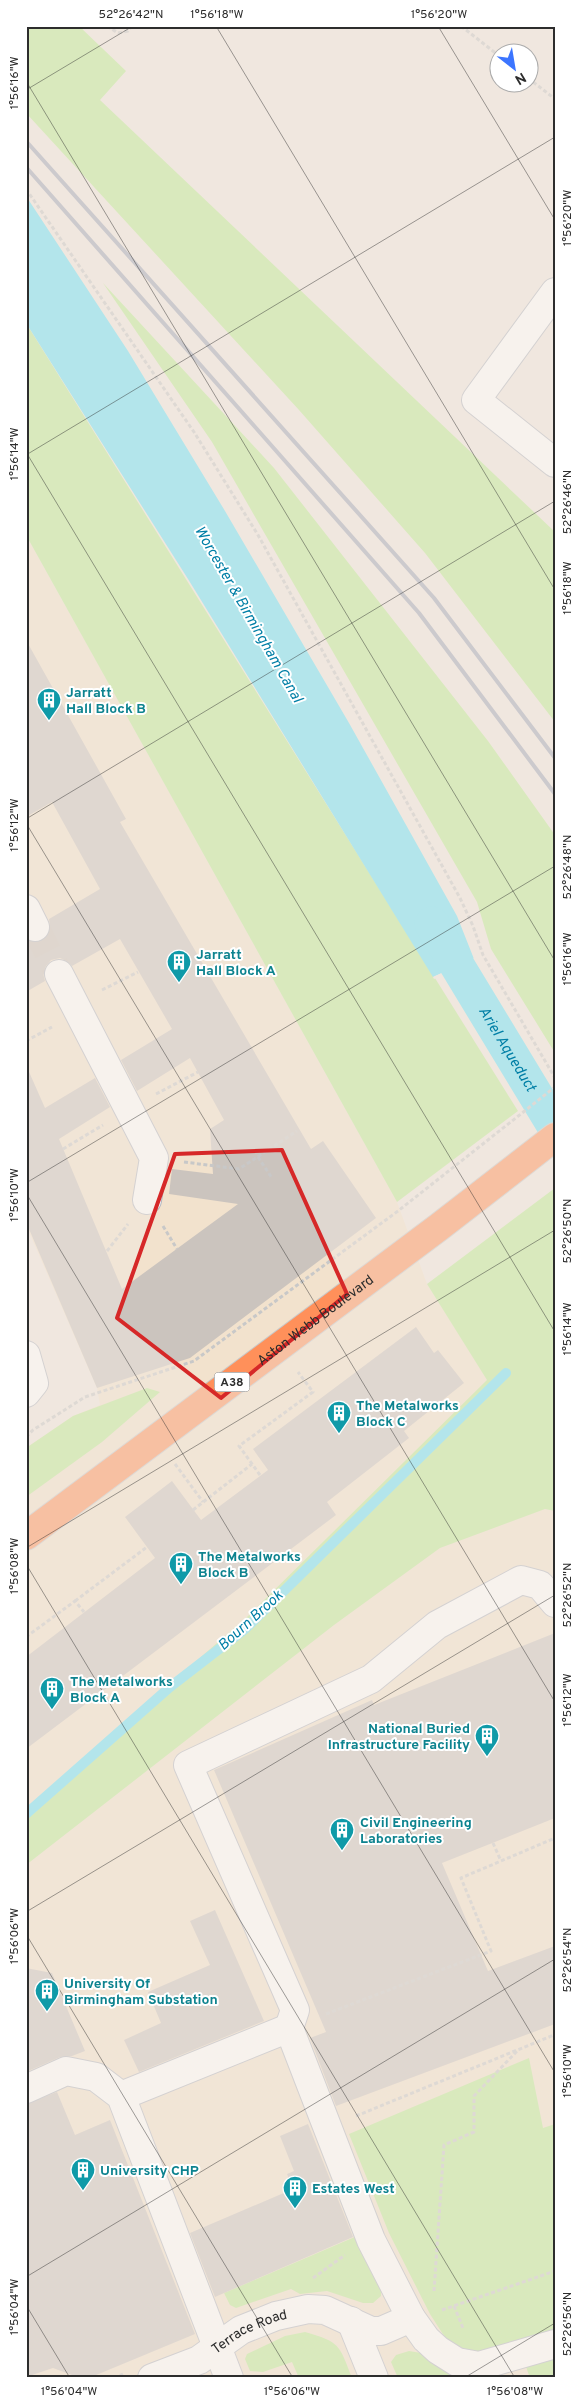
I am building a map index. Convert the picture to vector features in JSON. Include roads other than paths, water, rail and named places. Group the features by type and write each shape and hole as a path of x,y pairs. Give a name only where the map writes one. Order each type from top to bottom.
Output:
{"highway":[{"name":"Aston Webb Boulevard","path":"26,1536 439,1227 555,1136"}],"street":[{"path":"555,292 476,400 555,463"},
{"path":"59,974 154,1158 147,1200"},
{"path":"26,1355 34,1383 26,1393"},
{"path":"555,1603 540,1585 521,1580 437,1625 371,1679 188,1765 295,2010 289,2028 371,2240 438,2350 457,2362 479,2366 555,2344"},
{"path":"120,2096 289,2028"},
{"path":"26,2089 66,2071 96,2077 120,2096 229,2378"},
{"name":"Terrace Road","path":"152,2378 199,2360 217,2349 241,2330 276,2316 308,2309 325,2310 371,2331 422,2324"},
{"path":"351,2321 374,2378"}],"water":[{"name":"Worcester & Birmingham Canal","path":"26,196 128,351 225,511 349,723 457,916 474,959 433,977 188,579 26,323"}],"waterway":[{"name":"Ariel Aqueduct","path":"432,924 555,1127"},
{"name":"Bourn Brook","path":"26,1814 170,1687 245,1629 506,1373"}],"tunnel":[{"path":"35,927 59,974"}],"railway":[{"path":"26,141 434,598 555,758"},
{"path":"26,167 419,613 555,794"}],"place":[{"name":"Jarratt Hall Block B","path":"49,721"},
{"name":"Jarratt Hall Block A","path":"179,983"},
{"name":"The Metalworks Block C","path":"339,1434"},
{"name":"The Metalworks Block B","path":"181,1585"},
{"name":"The Metalworks Block A","path":"52,1710"},
{"name":"National Buried Infrastructure Facility","path":"487,1757"},
{"name":"Civil Engineering Laboratories","path":"342,1851"},
{"name":"University Of Birmingham Substation","path":"47,2012"},
{"name":"University CHP","path":"83,2191"},
{"name":"Estates West","path":"295,2209"}]}
